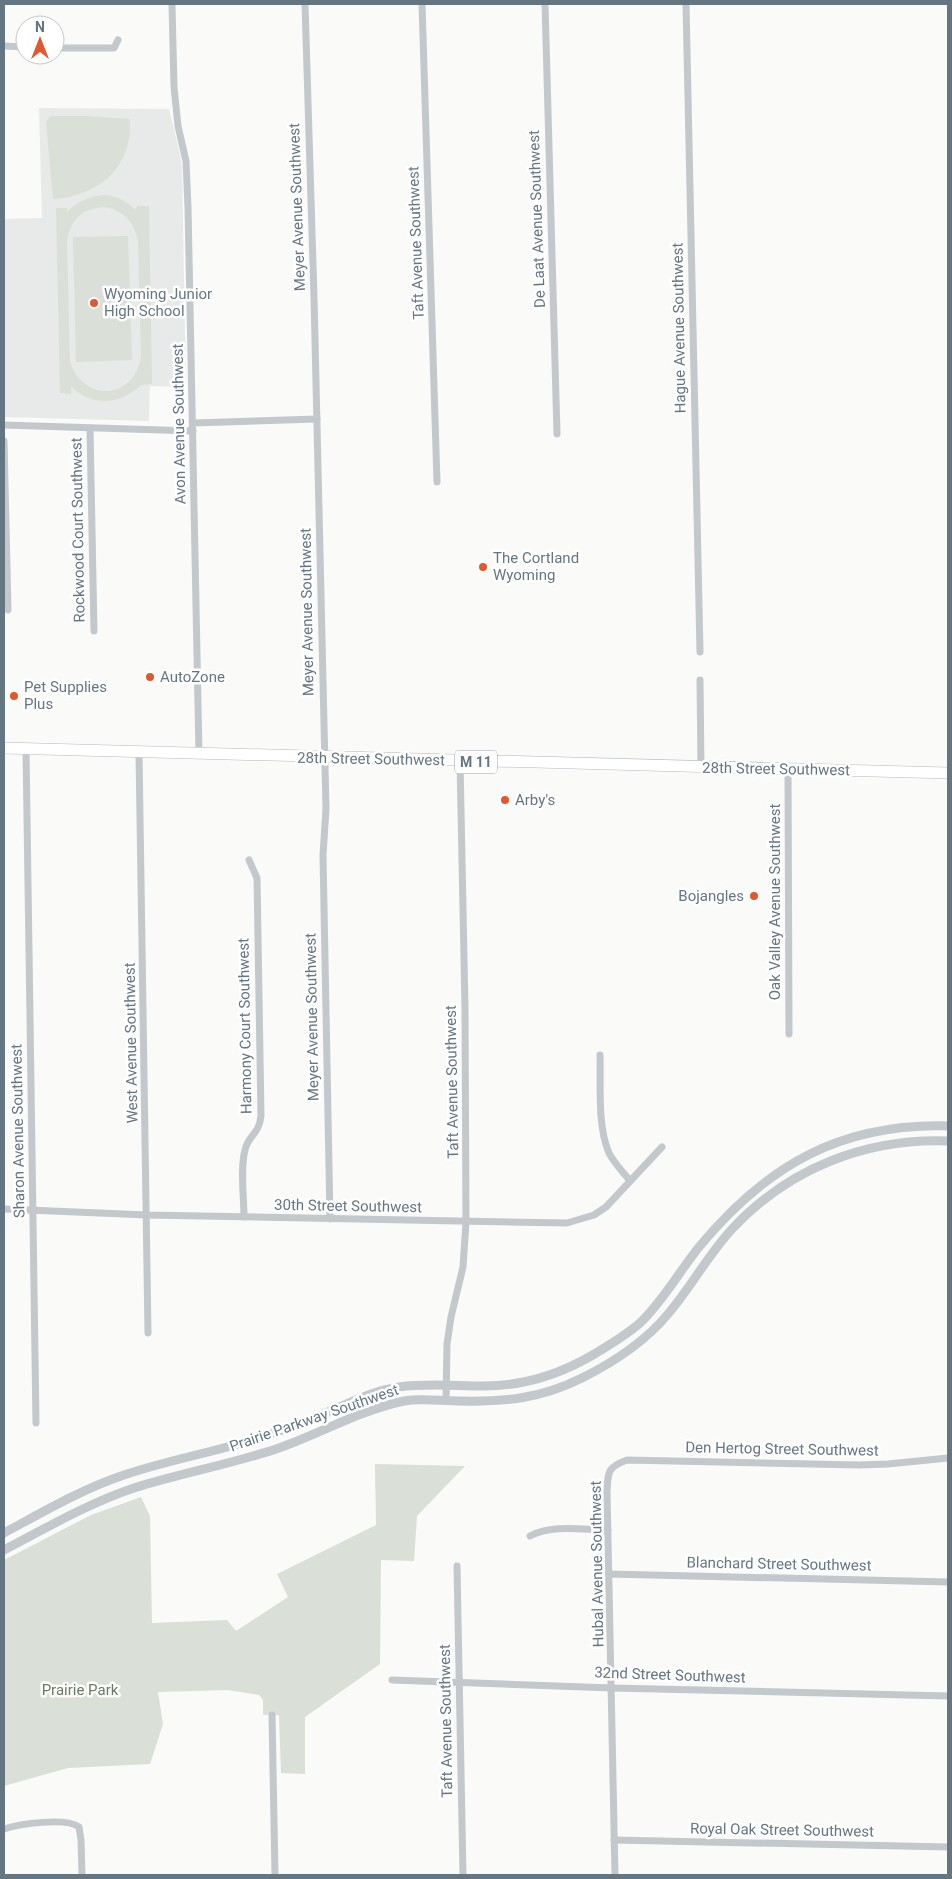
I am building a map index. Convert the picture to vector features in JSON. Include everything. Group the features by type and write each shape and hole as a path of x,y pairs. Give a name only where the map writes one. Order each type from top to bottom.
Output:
{"main road":[{"name":"28th Street Southwest","path":"4,748 701,768 948,773"}],"street":[{"name":"Avon Avenue Southwest","path":"172,4 174,87 178,126 186,161 199,754"},
{"name":"Meyer Avenue Southwest","path":"305,4 325,758 326,809 323,855 330,1219"},
{"name":"Taft Avenue Southwest","path":"422,4 437,482"},
{"name":"De Laat Avenue Southwest","path":"545,4 557,434"},
{"name":"Hague Avenue Southwest","path":"686,4 700,652"},
{"path":"65,48 114,48 118,40"},
{"path":"193,423 317,419"},
{"path":"4,425 193,431"},
{"name":"Rockwood Court Southwest","path":"90,429 94,631"},
{"path":"4,441 8,610"},
{"path":"700,680 701,768"},
{"name":"Sharon Avenue Southwest","path":"26,749 36,1423"},
{"name":"West Avenue Southwest","path":"139,753 148,1215 148,1333"},
{"name":"Taft Avenue Southwest","path":"446,1401 447,1344 451,1316 463,1267 466,1222 465,1008 460,761"},
{"name":"Oak Valley Avenue Southwest","path":"788,769 789,1034"},
{"name":"Harmony Court Southwest","path":"244,1217 243,1158 246,1145 260,1126 261,1116 257,878 249,860"},
{"path":"600,1055 602,1125 605,1142 616,1164 630,1180"},
{"name":"Prairie Parkway Southwest","path":"4,1533 89,1488 126,1474 265,1436 306,1422 369,1395 398,1387 487,1386 543,1378 602,1349 640,1322 728,1214 767,1179 802,1158 838,1141 891,1129 932,1125 948,1126"},
{"name":"Prairie Parkway Southwest","path":"4,1550 101,1501 134,1488 280,1447 385,1406 408,1400 498,1402 528,1398 572,1382 610,1362 634,1346 655,1328 669,1313 732,1229 756,1205 782,1186 815,1167 838,1157 868,1148 900,1142 948,1141"},
{"name":"30th Street Southwest","path":"4,1209 148,1215 546,1224 579,1221 594,1215 606,1206 662,1148"},
{"path":"602,1349 610,1362"},
{"name":"Den Hertog Street Southwest","path":"616,1464 627,1460 873,1465 948,1458"},
{"name":"Hubal Avenue Southwest","path":"615,1875 608,1478 610,1468 616,1464"},
{"path":"530,1536 550,1530 608,1530"},
{"name":"Taft Avenue Southwest","path":"457,1566 463,1875"},
{"name":"Blanchard Street Southwest","path":"609,1574 948,1582"},
{"name":"32nd Street Southwest","path":"392,1680 612,1688 948,1696"},
{"path":"272,1715 274,1875"},
{"path":"4,1829 32,1823 68,1823 79,1827 82,1875"},
{"name":"Royal Oak Street Southwest","path":"614,1840 948,1847"}],"shaded area":[{"name":"Wyoming Junior High School","path":"39,108 169,109 182,168 186,387 150,386 149,421 4,417 4,219 42,218"}],"green space":[{"path":"51,116 130,119 126,151 119,165 110,176 85,192 70,197 53,199 46,121"},
{"path":"104,195 117,198 136,210 137,206 149,206 152,384 141,385 124,397 106,401 88,398 71,386 71,394 60,393 56,208 67,208 67,212 79,202","holes":["104,207 127,218 134,228 138,241 141,357 137,371 129,382 119,388 108,391 97,390 86,385 77,375 70,362 67,241 71,227 78,216 96,208"]},
{"path":"128,236 132,360 76,362 73,237"},
{"name":"Prairie Park","path":"375,1464 465,1466 417,1516 414,1561 381,1560 380,1664 305,1717 305,1774 281,1773 279,1715 263,1715 263,1700 259,1695 228,1690 158,1692 163,1724 150,1764 68,1768 4,1786 4,1560 91,1515 141,1497 150,1516 152,1623 227,1620 236,1631 288,1597 277,1574 376,1525"}],"place":[{"name":"Wyoming Junior High School","path":"94,303"},
{"name":"The Cortland Wyoming","path":"483,567"},
{"name":"AutoZone","path":"150,677"},
{"name":"Pet Supplies Plus","path":"14,696"},
{"name":"Arby's","path":"505,800"},
{"name":"Bojangles","path":"754,896"}]}
